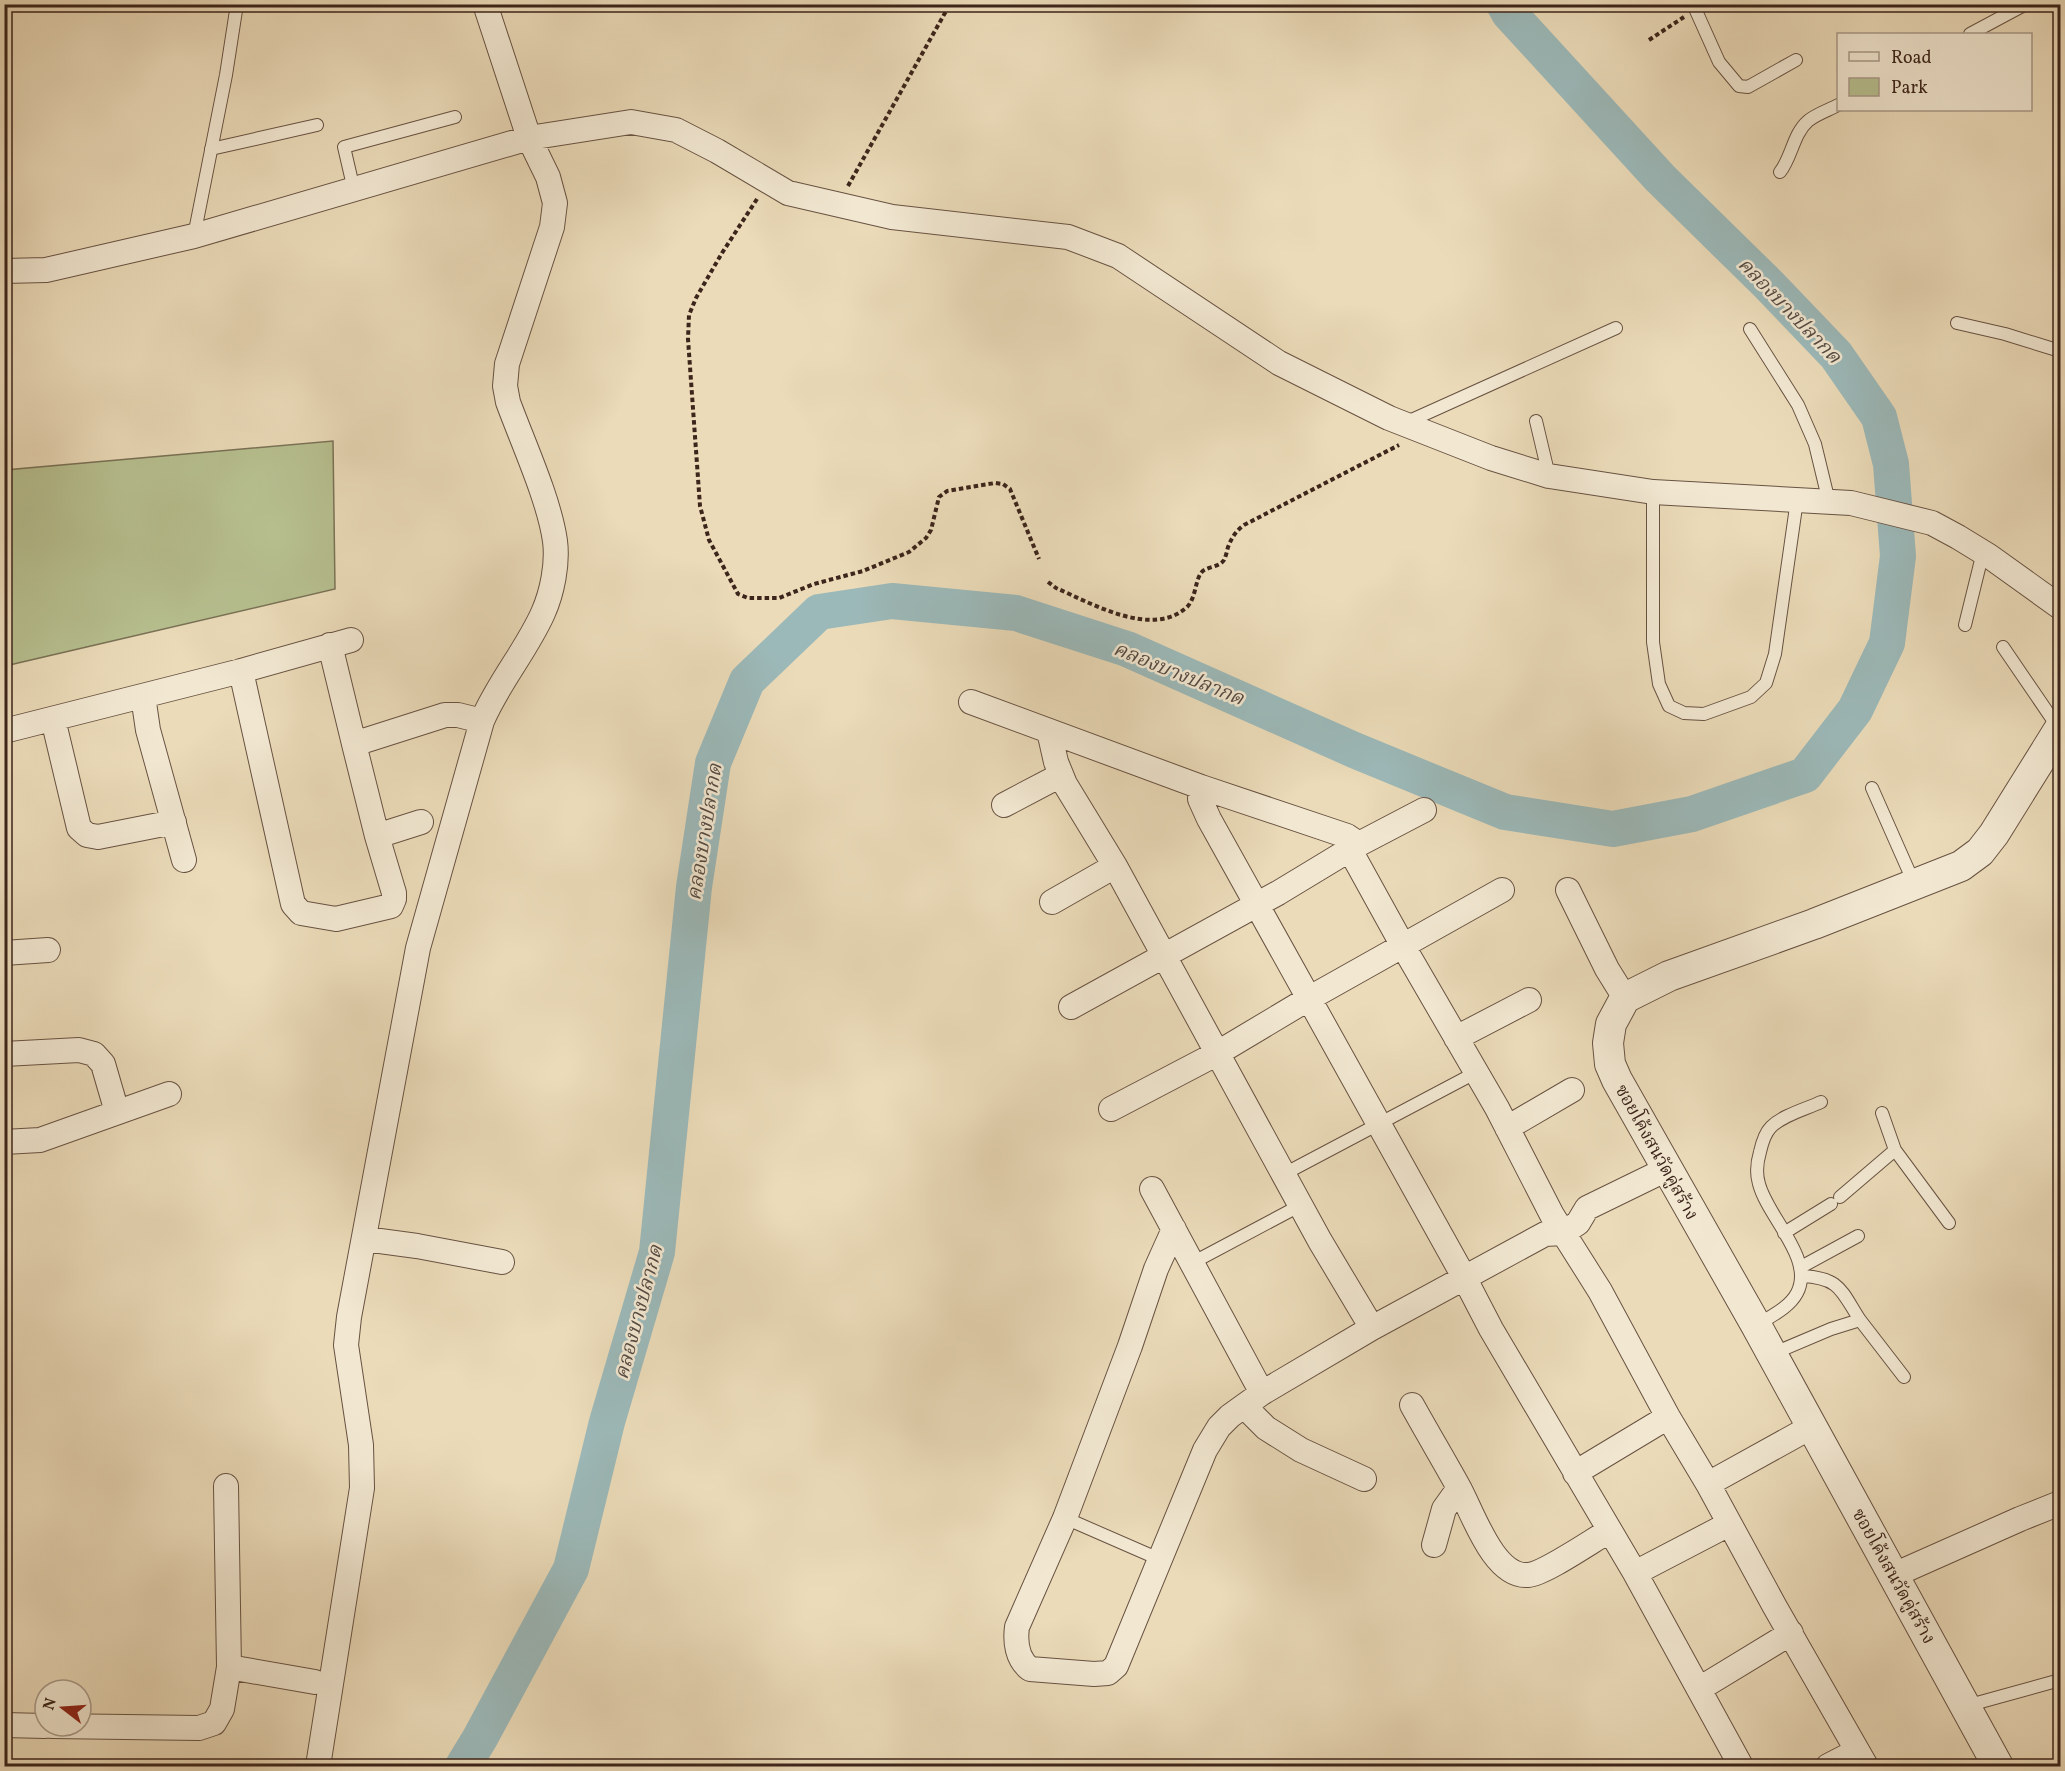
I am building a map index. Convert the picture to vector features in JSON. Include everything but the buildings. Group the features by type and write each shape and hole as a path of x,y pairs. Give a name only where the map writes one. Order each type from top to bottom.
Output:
{"street":[{"path":"318,1767 362,1488 361,1445 346,1345 349,1317 418,948 482,721 490,702 543,612 555,564 555,542 544,500 508,402 505,386 507,364 552,227 555,203 548,177 529,138 485,4"},
{"path":"4,271 46,270 194,236 529,138 630,122 676,130 788,193 892,218 1068,237 1098,248 1118,256 1279,363 1414,427 1491,458 1549,476 1653,492 1840,502 1932,523 1983,552 2061,607"},
{"path":"4,731 241,671 341,643 354,744 394,893 391,906 336,919 301,913 296,910 241,671"},
{"path":"143,696 148,730 184,860"},
{"path":"971,702 1201,787 1347,836 1403,946 1507,1128 1553,1227 1600,1290 1668,1417 1708,1484 1861,1759 1828,1767"},
{"path":"354,744 445,715 458,715 482,721"},
{"path":"53,719 79,828 87,835 99,837 174,822"},
{"path":"1049,731 1061,776 1115,866 1216,1054 1372,1328"},
{"path":"1568,890 1607,969 1625,998 1669,976 1814,924 1961,866 1980,852 1994,834 2058,736"},
{"path":"1004,805 1061,776"},
{"path":"1201,787 1200,799 1209,819 1308,999 1491,1329 1635,1573 1741,1767"},
{"path":"1071,1007 1257,905 1354,847 1424,810"},
{"path":"377,836 421,822"},
{"path":"1052,902 1115,866"},
{"path":"1111,1109 1216,1054 1308,999 1502,890"},
{"path":"4,953 48,950"},
{"name":"ซอยโค้งสนวัดคู่สร้าง","path":"1625,998 1611,1024 1608,1043 1610,1064 1617,1080 1756,1325 1998,1767"},
{"path":"1456,1038 1529,1000"},
{"path":"4,1054 79,1050 94,1054 103,1064 117,1113"},
{"path":"1507,1128 1572,1090"},
{"path":"4,1142 40,1140 169,1094"},
{"path":"1174,1229 1156,1269 1130,1346 1065,1518 1017,1627 1016,1639 1019,1654 1023,1664 1030,1669 1094,1674 1108,1673 1116,1666 1205,1450 1218,1427 1253,1399 1372,1328 1553,1227 1571,1205 1587,1208 1667,1169"},
{"path":"1152,1189 1192,1263 1266,1428 1301,1450 1364,1479"},
{"path":"365,1239 502,1262"},
{"path":"1412,1405 1459,1488 1479,1530 1498,1559 1515,1574 1530,1575 1609,1531"},
{"path":"1575,1473 1668,1417"},
{"path":"1708,1484 1811,1427"},
{"path":"93,1727 199,1728 214,1723 222,1710 229,1667 226,1486"},
{"path":"1434,1545 1444,1509 1459,1488"},
{"path":"1894,1575 2061,1503"},
{"path":"1635,1573 1729,1524"},
{"path":"1699,1689 1791,1633"},
{"path":"229,1667 315,1682"},
{"path":"4,1725 33,1726"}],"lane":[{"path":"194,236 237,4"},
{"path":"1972,33 2026,4"},
{"path":"1694,7 1719,62 1739,86 1748,87 1796,60"},
{"path":"1780,172 1785,166 1797,135 1808,121 1837,106"},
{"path":"354,190 344,147 455,117"},
{"path":"211,148 317,125"},
{"path":"1957,323 2006,334 2061,351"},
{"path":"1414,427 1616,328"},
{"path":"1750,329 1798,405 1840,502"},
{"path":"1536,421 1549,476"},
{"path":"1653,492 1653,642 1659,684 1669,706 1683,713 1704,714 1751,697 1766,683 1775,654 1797,500"},
{"path":"1965,625 1983,552"},
{"path":"2003,647 2058,736"},
{"path":"1872,788 1915,884"},
{"path":"1284,1174 1475,1073"},
{"path":"1756,1325 1782,1309 1796,1296 1802,1271 1758,1183 1757,1163 1760,1149 1772,1126 1821,1102"},
{"path":"1882,1113 1895,1150 1949,1223"},
{"path":"1784,1233 1836,1201 1895,1150"},
{"path":"1192,1263 1301,1205"},
{"path":"1802,1271 1858,1236"},
{"path":"1802,1271 1831,1281 1839,1288 1860,1320 1904,1377"},
{"path":"1771,1354 1831,1329 1860,1320"},
{"path":"1065,1518 1159,1559"},
{"path":"1965,1706 2061,1680"}],"path":[{"path":"837,204 950,4"},
{"path":"1649,40 1694,7"},
{"path":"769,182 722,253 696,298 690,315 688,339 700,506 710,540 738,594 748,598 779,598 814,584 863,571 909,552 926,538 931,530 939,497 947,492 994,483 1003,483 1010,489 1039,559"},
{"path":"1048,582 1056,588 1123,616 1153,621 1171,615 1187,607 1197,588 1199,575 1203,570 1225,560 1234,533 1244,525 1414,427"}],"green space":[{"path":"333,441 335,589 5,666 5,470"}],"waterway":[{"name":"คลองบางปลากด","path":"463,1766 571,1569 607,1422 657,1252 694,887 713,763 747,681 819,612 892,601 1016,613 1127,649 1354,750 1505,812 1613,829 1692,814 1805,775 1855,710 1887,643 1898,556 1891,464 1879,417 1836,355 1769,285 1660,178 1509,13 1504,4"}]}
